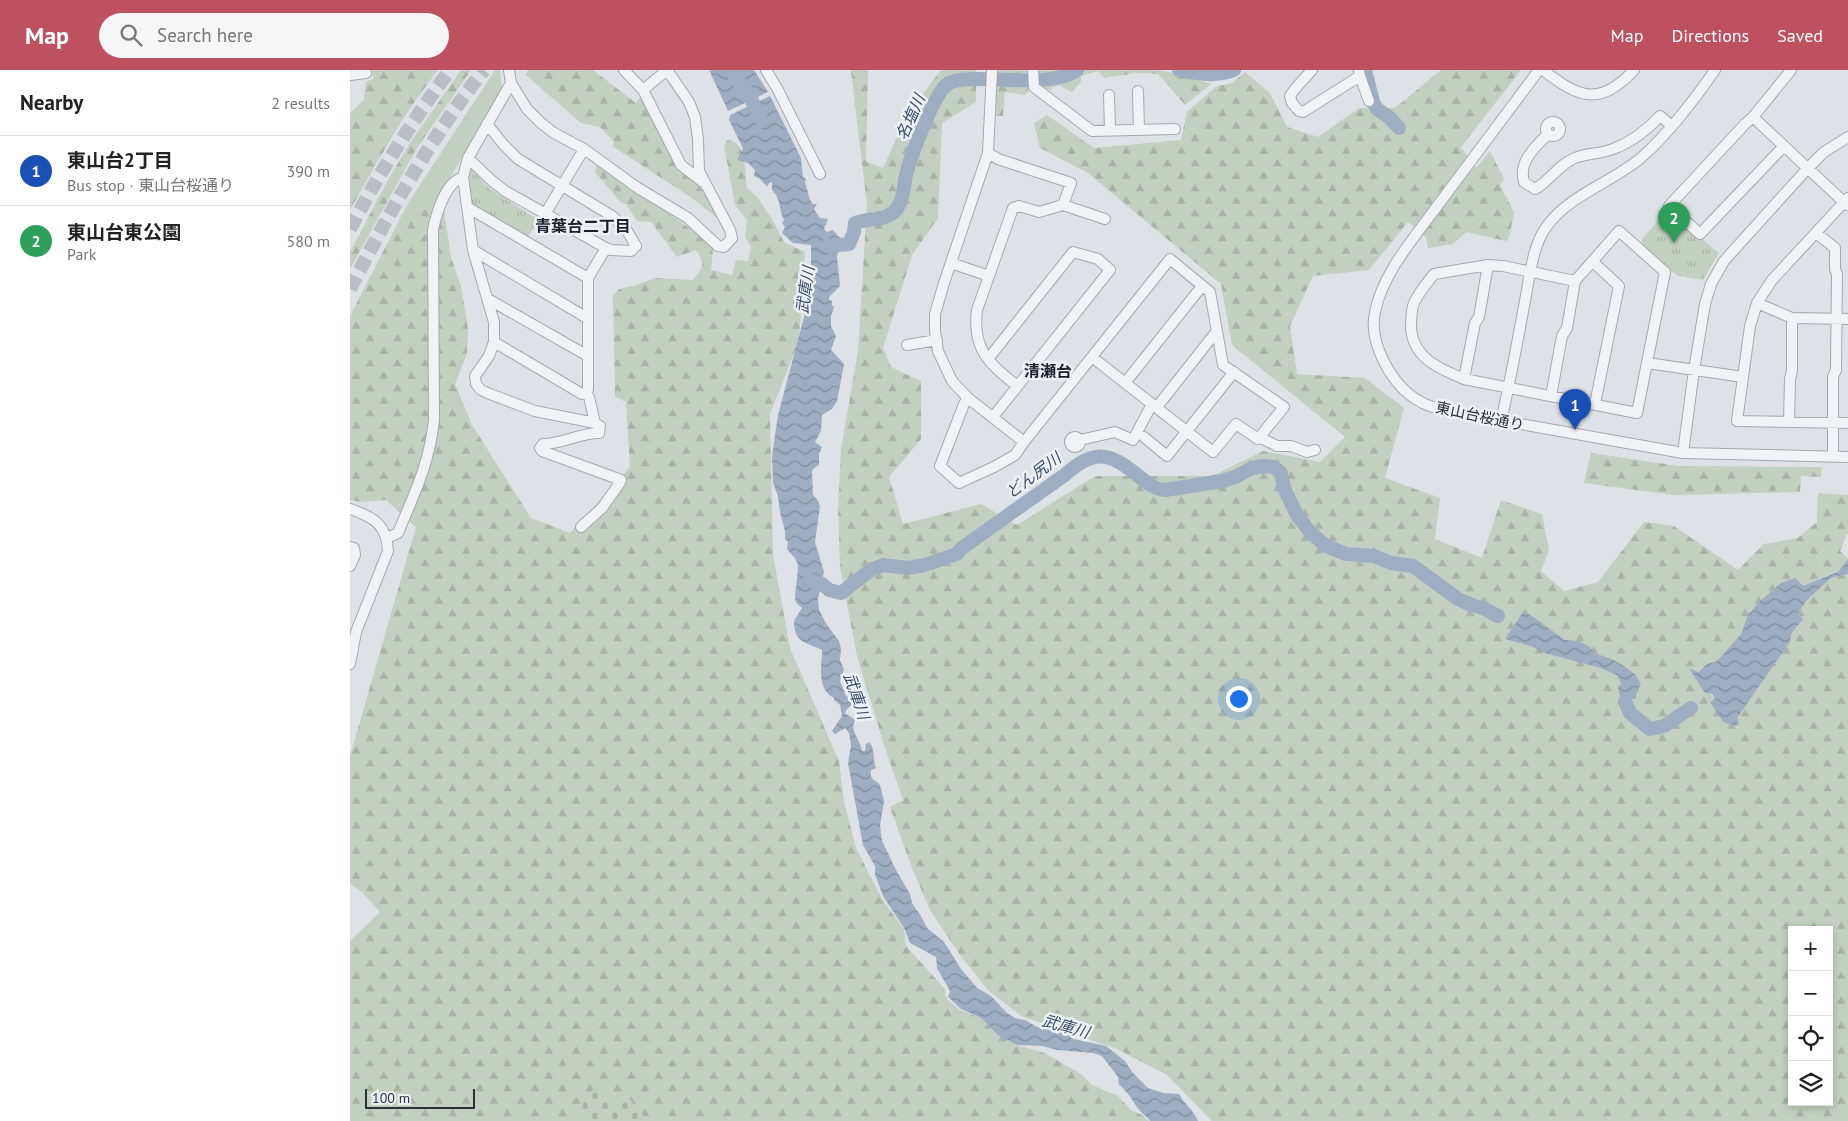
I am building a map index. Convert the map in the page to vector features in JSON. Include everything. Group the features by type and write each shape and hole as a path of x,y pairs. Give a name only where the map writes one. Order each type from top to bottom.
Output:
{"street":[{"path":"350,75 366,73 365,70"},
{"path":"509,70 511,83 527,109 540,123 584,149 638,188 688,218 718,246 724,246 732,238 730,230 699,171 695,118 689,102 667,70 643,90"},
{"path":"624,70 643,90 682,165 707,186"},
{"path":"766,70 820,174"},
{"path":"992,70 988,153 935,314 937,340 938,351 952,381 968,398 1024,442"},
{"path":"1033,70 1034,87 1092,131 1175,129"},
{"path":"1312,70 1290,96 1292,103 1299,111 1303,112 1360,73 1369,101"},
{"name":"東山台桜通り","path":"1538,70 1408,247 1381,293 1374,314 1374,329 1388,371 1401,387 1420,402 1442,410 1683,453 1848,457"},
{"path":"1543,70 1575,92 1594,96 1609,91 1623,82 1634,70"},
{"path":"1501,421 1531,271 1539,240 1545,227 1555,215 1642,156 1671,125 1715,70"},
{"path":"1784,146 1700,234 1669,206 1744,124 1753,117 1790,70"},
{"path":"511,83 468,158 463,177 473,250 494,322 494,342 489,356 476,376 476,384 480,390 535,411 595,423 600,426 599,433 586,433 552,444 543,444 540,448 542,451 621,480 602,508 581,527"},
{"path":"1138,91 1139,130"},
{"path":"1109,95 1110,130"},
{"path":"1548,134 1534,148 1524,162 1521,174 1524,182 1535,189 1573,158 1612,150 1647,130 1660,116 1671,125"},
{"path":"1753,117 1847,202 1816,232 1772,280 1757,303 1750,326 1737,421 1848,423"},
{"path":"468,158 504,191 606,248 631,251 636,246 626,229 612,216 518,158 503,144 487,124"},
{"path":"1683,453 1694,370 1710,284 1724,261 1808,168 1824,152 1848,137"},
{"path":"545,214 584,149"},
{"path":"988,153 998,159 1071,183 1063,205"},
{"path":"387,538 398,532 422,478 430,449 434,420 432,229 452,183 463,177"},
{"path":"1017,386 992,365 980,346 974,327 977,310 1013,208 1019,206 1038,212 1063,205 1105,219"},
{"path":"467,207 588,278"},
{"path":"1551,396 1562,336 1567,328 1575,281 1618,232 1665,272 1637,413 1508,389 1464,379 1439,369 1427,360 1418,349 1412,336 1410,320 1414,303 1434,274 1488,265 1531,271 1575,281"},
{"path":"1816,232 1835,248 1835,269 1837,274 1836,370 1833,377 1833,457"},
{"path":"586,393 588,389 588,278 606,248"},
{"path":"473,250 587,318"},
{"path":"988,359 1073,252 1098,259 1110,270 993,417"},
{"path":"968,398 940,466 959,483 994,468 1015,455 1170,259 1210,292 1223,365 1284,407 1259,437"},
{"path":"1592,262 1619,286 1595,404"},
{"path":"951,263 989,276"},
{"path":"1464,379 1488,265"},
{"path":"1125,383 1202,286"},
{"path":"488,299 588,356"},
{"path":"1757,303 1792,318 1848,319"},
{"path":"1789,422 1790,379 1792,371 1792,318"},
{"path":"1080,440 1115,432 1133,440 1154,405 1216,332"},
{"path":"907,345 937,340"},
{"path":"494,342 582,394 586,393"},
{"path":"1092,357 1213,452 1236,424 1258,439 1259,437 1277,446 1291,446 1307,452 1315,450"},
{"path":"1648,363 1743,377"},
{"path":"1144,437 1167,456 1234,372"},
{"path":"586,393 595,423"},
{"path":"350,509 372,518 378,524 387,538 388,551 356,632 350,664"},
{"path":"350,547 354,548 355,555 350,566"}],"green space":[{"path":"372,70 438,70 402,121 350,210 350,113 364,100 366,82 373,79"},
{"path":"461,70 471,70 417,148 350,269 350,252 390,176 412,140"},
{"path":"495,70 500,70 502,90 447,183 434,209 407,205"},
{"path":"528,70 593,70 636,103 640,97 682,168 707,195 717,218 692,198 612,146 614,142 600,127 581,123 526,75"},
{"path":"851,70 868,70 866,161 883,168 909,112 941,70 976,70 976,102 942,123 938,218 912,255 883,348 891,367 921,381 921,439 889,477 903,524 981,504 1017,525 1095,476 1212,476 1263,451 1320,462 1345,437 1232,345 1221,284 1088,173 1040,148 1034,123 1047,115 1094,148 1181,140 1187,112 1217,86 1232,83 1245,72 1270,93 1287,127 1318,137 1359,108 1395,108 1441,70 1521,70 1461,147 1476,168 1490,151 1504,179 1500,185 1514,212 1509,238 1506,241 1466,232 1453,244 1428,248 1426,237 1408,222 1369,270 1313,276 1290,326 1297,374 1365,378 1404,408 1385,478 1440,498 1435,539 1482,558 1501,500 1542,514 1549,550 1541,571 1564,591 1598,582 1644,522 1674,526 1738,570 1764,544 1798,538 1817,522 1818,493 1848,495 1848,536 1847,534 1840,551 1848,559 1838,572 1758,603 1748,615 1741,634 1717,661 1707,664 1697,672 1690,669 1715,699 1711,701 1736,718 1790,642 1791,634 1803,619 1798,614 1807,600 1831,578 1848,574 1848,1121 1212,1121 1167,1075 1117,1049 1021,1016 987,989 960,955 930,910 912,868 890,807 903,800 857,656 840,567 838,507 841,449 858,351 867,205"},
{"path":"997,70 1028,70 1030,85 1026,95 1005,92 1003,116 996,116"},
{"path":"1036,70 1158,70 1185,75 1211,84 1185,105 1158,74 1136,73 1104,78 1098,71 1081,76 1081,82 1072,92 1058,85 1050,90 1037,85"},
{"path":"727,140 734,141 742,151 747,188 758,198 784,242 805,252 799,341 770,414 773,555 790,648 839,761 844,802 856,848 881,897 904,930 906,946 944,988 947,999 951,1003 960,1010 981,1018 1004,1041 1008,1040 1017,1045 1044,1053 1081,1074 1092,1085 1118,1096 1131,1110 1149,1121 655,1121 639,1114 615,1108 580,1113 579,1121 350,1121 350,941 380,912 361,891 350,884 350,756 416,527 386,500 361,502 350,500 350,316 407,205 444,210 451,257 461,286 468,329 467,353 455,384 472,425 531,518 570,533 630,467 626,402 615,397 613,296 619,289 656,278 693,280 702,266 701,259 696,250 677,257 651,222 637,221 626,204 621,203 595,172 597,164 695,232 713,249 711,270 732,275 736,260 748,261 751,247 745,237 747,220 735,205 724,146"},
{"path":"471,169 490,189 539,220 527,238 470,206 468,185"},
{"path":"1668,210 1719,253 1703,280 1679,276 1667,269 1642,247 1642,239"},
{"path":"1591,453 1678,466 1822,467 1821,477 1801,476 1800,492 1675,495 1584,483"},
{"path":"600,1084 614,1108 629,1097 639,1114 655,1121 579,1121 585,1100 591,1091"}],"water":[{"path":"709,70 754,70 768,92 728,111"},
{"path":"770,96 801,158 803,177 806,179 805,182 810,200 813,204 817,204 814,209 820,218 828,219 824,229 827,232 832,230 841,239 844,246 839,250 837,256 840,286 829,297 829,300 832,301 834,307 831,316 831,326 836,336 831,350 844,364 837,401 832,409 822,415 821,431 815,442 822,447 819,454 819,465 812,472 813,495 820,506 815,542 824,572 818,599 819,610 839,641 841,649 840,660 844,670 840,681 846,696 851,698 851,690 854,688 862,702 862,704 849,707 845,713 855,720 853,728 862,751 865,751 866,744 869,742 872,748 876,768 871,770 871,776 880,785 884,801 880,826 882,841 910,894 912,903 927,928 944,942 961,969 977,988 991,996 1007,1013 1015,1018 1025,1020 1037,1027 1055,1028 1074,1039 1106,1046 1125,1061 1133,1073 1148,1088 1163,1093 1179,1094 1198,1121 1150,1121 1119,1085 1118,1077 1102,1056 1042,1046 1017,1045 1008,1040 1004,1041 981,1018 961,1009 948,997 950,991 937,968 936,957 910,943 904,928 883,896 875,874 875,866 863,845 848,763 851,746 849,733 845,728 835,734 832,731 842,716 840,705 828,694 822,683 822,650 806,643 796,633 794,621 802,608 796,603 795,599 798,566 795,558 787,549 788,542 785,539 778,496 773,483 772,456 778,415 811,291 811,245 793,243 782,233 785,227 782,223 784,220 777,197 772,190 772,182 767,187 760,179 754,176 755,170 748,163 737,160 743,148 729,120 730,115"},
{"path":"1848,559 1848,574 1831,578 1807,600 1798,614 1803,619 1791,634 1790,642 1737,718 1739,723 1736,726 1723,722 1710,702 1715,699 1712,694 1705,693 1689,668 1698,672 1707,664 1717,661 1741,634 1748,615 1758,603 1781,583 1795,578 1802,585 1805,585 1838,572"},
{"path":"1523,612 1532,616 1565,640 1579,641 1590,647 1594,653 1612,659 1636,675 1641,685 1637,691 1636,698 1630,702 1621,700 1618,688 1621,683 1618,676 1601,668 1541,652 1534,647 1505,639"}],"waterway":[{"name":"武庫川","path":"731,70 751,99 762,121"},
{"name":"名塩川","path":"827,246 849,244 854,232 855,223 881,218 891,214 898,207 918,138 936,100 947,84 959,80 974,79 1047,80 1077,70"},
{"name":"名塩川","path":"1179,70 1200,74 1214,74 1234,70"},
{"path":"1365,70 1373,102 1377,109 1390,118 1399,128"},
{"name":"どん尻川","path":"810,580 822,584 829,590 841,593 872,569 883,565 908,568 925,565 957,554 962,548 1077,465 1096,457 1105,457 1122,464 1152,486 1165,490 1222,481 1252,468 1274,467 1281,473 1284,488 1297,515 1310,532 1326,546 1346,554 1374,556 1391,563 1413,566 1458,599 1498,616"},
{"name":"どん尻川","path":"1625,701 1630,713 1650,729 1664,726 1691,708"}],"tunnel":[{"path":"350,229 422,108 450,70"},
{"path":"350,289 412,176 446,122 484,70"}],"place":[{"name":"東山台東公園","path":"1674,243"},
{"name":"東山台2丁目","path":"1575,430"}],"district":[{"name":"青葉台二丁目","path":"583,226"},
{"name":"清瀬台","path":"1048,371"}]}
